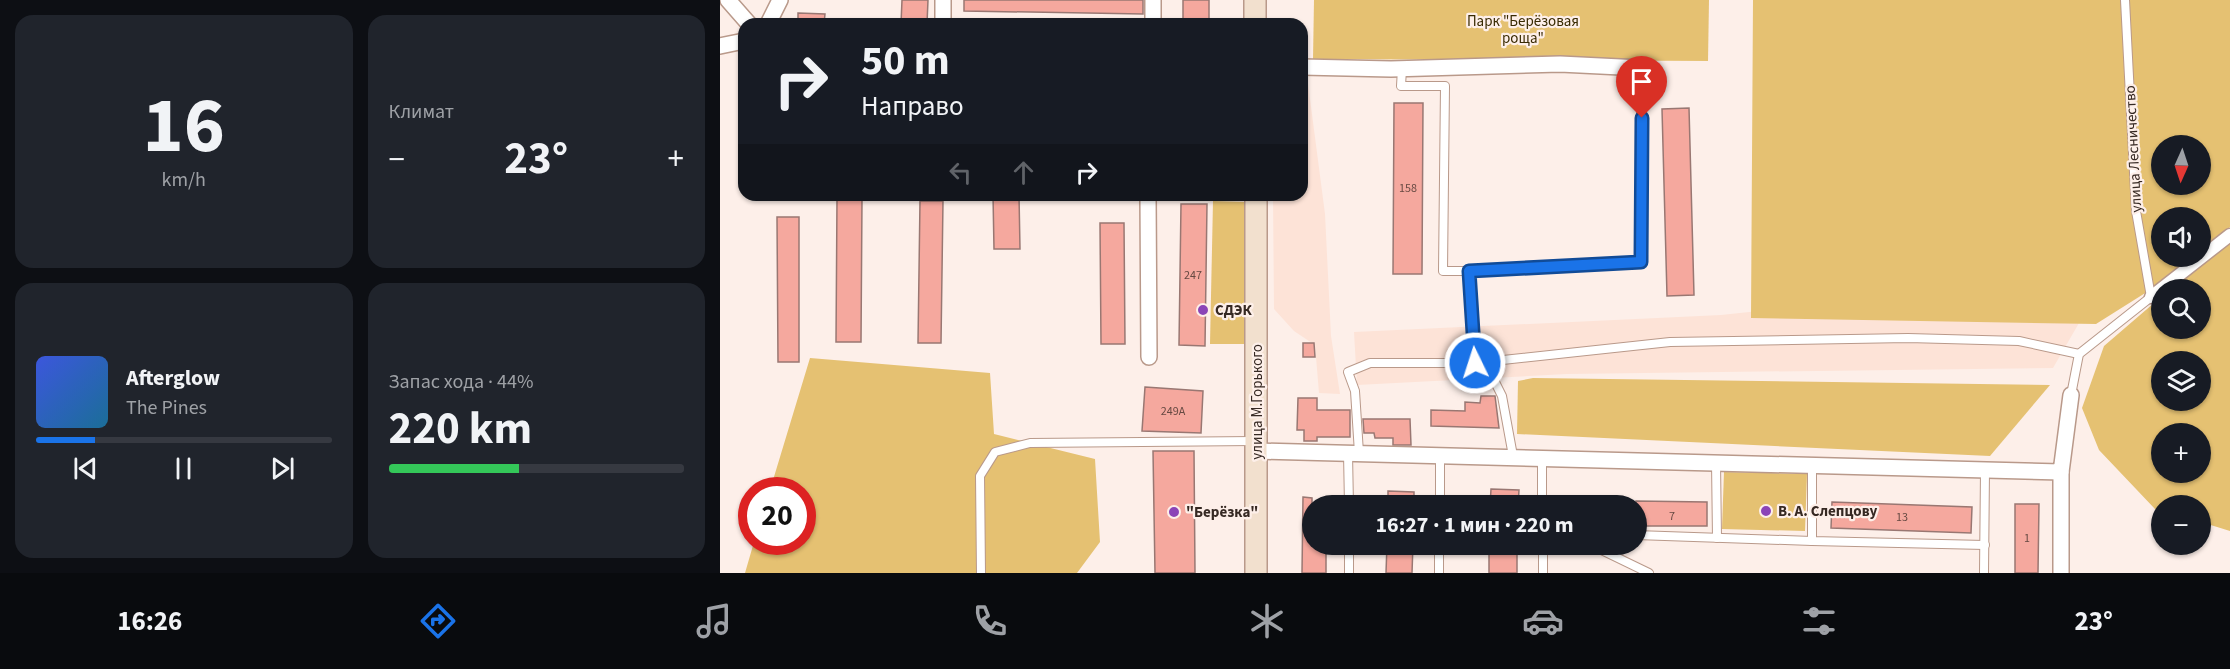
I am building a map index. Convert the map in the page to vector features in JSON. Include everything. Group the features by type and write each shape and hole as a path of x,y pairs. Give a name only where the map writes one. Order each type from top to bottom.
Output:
{"main road":[{"path":"1255,0 1255,18"},
{"name":"улица М.Горького","path":"1256,201 1256,573"}],"street":[{"path":"728,0 744,18"},
{"path":"771,18 780,0"},
{"path":"943,0 943,18"},
{"path":"1153,0 1153,18"},
{"path":"720,46 738,42"},
{"path":"1308,67 1402,69 1560,64 1641,68"},
{"path":"1148,201 1149,357"},
{"path":"2174,279 2230,235"},
{"path":"2061,573 2061,472 2071,395"},
{"path":"1257,446 1354,453 2061,472"}],"lane":[{"name":"улица Лесничество","path":"2125,0 2136,211 2151,297"},
{"path":"1402,69 1401,86 1445,86 1443,271 1469,271 1641,262 1641,68"},
{"path":"1469,271 1475,363 1495,382 1502,396 1513,456"},
{"path":"2071,395 2079,354 2151,297"},
{"path":"1349,495 1354,453 1355,391 1348,372 1370,363 1475,363 1670,342 1884,339 2019,341 2079,354"},
{"path":"981,573 981,476 995,452 1030,443 1257,446"},
{"path":"1440,454 1440,495"},
{"path":"1542,457 1542,495"},
{"path":"1716,462 1717,538"},
{"path":"1812,465 1812,541"},
{"path":"1984,573 1985,470"},
{"path":"1647,535 1985,545"},
{"path":"1349,555 1349,573"},
{"path":"1439,555 1439,573"},
{"path":"1543,555 1543,573"},
{"path":"1612,555 1649,573"}],"shaded area":[{"path":"1308,84 1325,214 1331,336 1340,394 1319,393 1315,345 1294,331 1274,309 1273,201 1308,201"},
{"path":"1768,310 2079,323 2053,368 1567,374 1357,385 1354,332 1721,315"}],"green space":[{"name":"Парк \"Берёзовая роща\"","path":"1314,0 1709,0 1708,61 1313,59"},
{"path":"1753,0 2230,0 2230,227 2211,242 2211,207 2151,207 2151,267 2179,267 2164,279 2151,279 2151,289 2096,324 1751,318"},
{"path":"1213,201 1248,202 1246,344 1210,344"},
{"path":"2230,243 2230,531 2211,525 2211,495 2151,495 2151,505 2099,450 2082,408 2104,346 2151,306 2151,339 2211,339 2211,279 2184,279 2199,267 2211,267 2211,258"},
{"path":"810,358 990,373 994,434 1095,459 1100,542 1077,573 745,573 750,555 816,555 816,477 774,477"},
{"path":"1533,378 2050,385 1990,456 1517,434 1518,381"},
{"path":"1724,472 1807,474 1805,531 1722,529"}],"building":[{"path":"902,0 928,0 927,18 901,18"},
{"path":"964,0 1143,0 1143,14 964,11"},
{"path":"1183,0 1209,0 1209,18 1183,18"},
{"path":"798,13 825,14 825,18 798,18"},
{"path":"1394,103 1423,103 1422,274 1393,274"},
{"path":"1689,108 1694,295 1667,296 1662,109"},
{"path":"837,201 862,201 861,342 836,342"},
{"path":"920,201 943,201 941,343 918,343"},
{"path":"993,201 1019,201 1020,249 994,249"},
{"path":"1181,204 1207,204 1205,346 1179,345"},
{"path":"777,217 799,217 799,362 778,362"},
{"path":"1100,223 1124,223 1125,344 1101,344"},
{"path":"1303,343 1314,343 1315,357 1303,357"},
{"path":"1145,387 1203,391 1201,433 1142,431"},
{"path":"1481,396 1495,396 1499,428 1431,426 1431,410 1465,411 1465,402 1480,403"},
{"path":"1298,398 1317,398 1317,410 1350,410 1350,437 1317,437 1317,441 1304,441 1304,430 1297,430"},
{"path":"1363,419 1410,419 1411,445 1393,445 1393,438 1375,438 1374,433 1364,433"},
{"name":"\"Берёзка\"","path":"1153,451 1194,451 1195,573 1155,573"},
{"path":"1491,489 1519,490 1519,495 1491,495"},
{"path":"1388,491 1414,492 1414,495 1388,495"},
{"path":"1647,501 1707,502 1707,526 1647,526"},
{"path":"1832,502 1972,507 1971,533 1831,528"},
{"path":"2015,504 2039,504 2038,573 2015,573"},
{"path":"1302,555 1326,555 1326,573 1302,573"},
{"path":"1387,555 1413,555 1412,573 1386,573"},
{"path":"1489,555 1517,555 1517,573 1489,573"}],"place":[{"name":"СДЭК","path":"1203,310"},
{"name":"В. А. Слепцову","path":"1766,511"},
{"name":"\"Берёзка\"","path":"1174,512"}],"route":[{"path":"1475,363 1469,271 1641,262 1642,118"}]}
